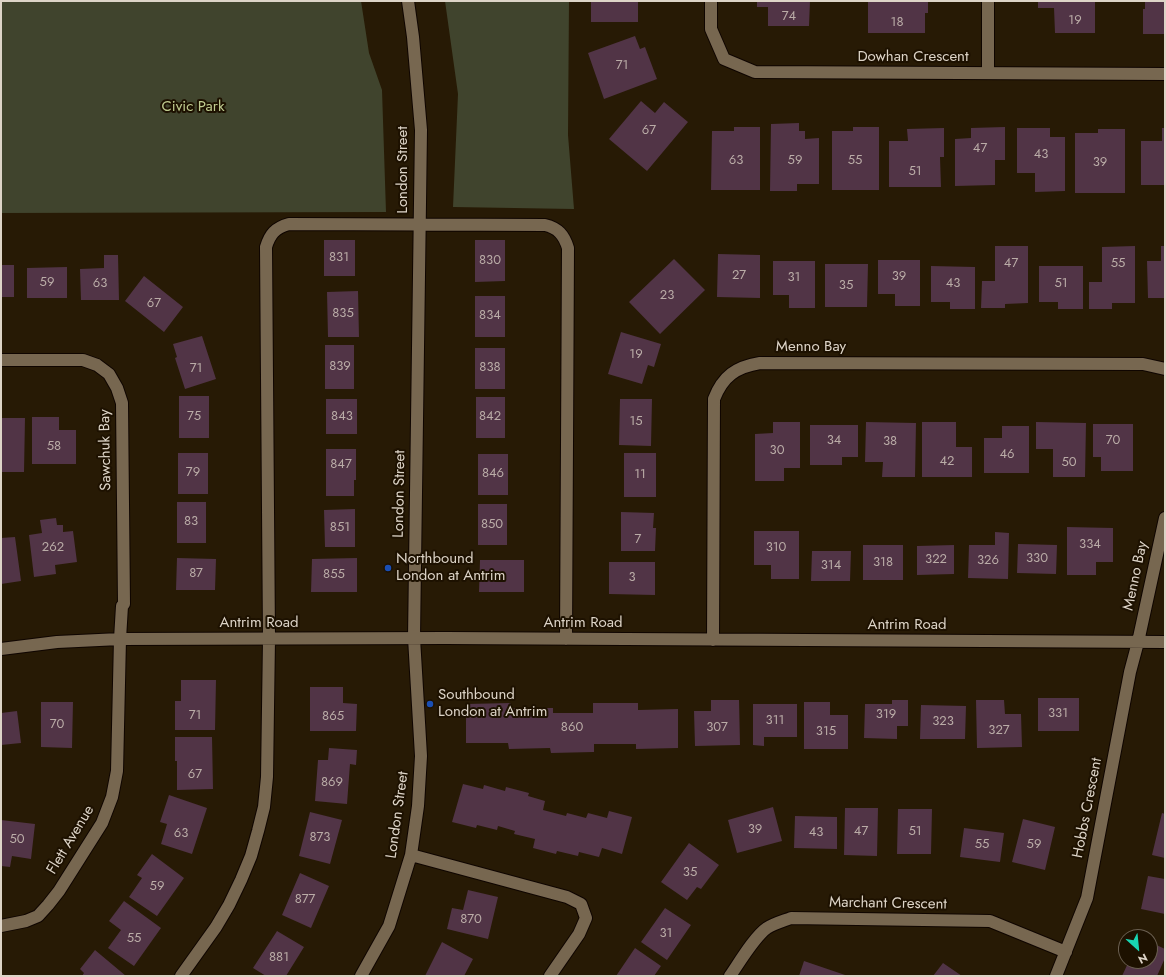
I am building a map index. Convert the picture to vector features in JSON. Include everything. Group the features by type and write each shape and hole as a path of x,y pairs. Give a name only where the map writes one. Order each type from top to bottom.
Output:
{"street":[{"name":"London Street","path":"361,976 389,926 411,855 418,806 421,756 414,638 421,130 413,37 408,1"},
{"name":"Dowhan Crescent","path":"711,1 711,29 724,59 755,72 1165,74"},
{"path":"988,1 988,73"},
{"path":"181,976 216,927 229,905 251,856 264,807 268,777 270,639 266,247 273,231 280,226 289,224 545,225 552,226 560,231 565,238 568,248 566,639"},
{"name":"Sawchuk Bay","path":"1,360 82,360 97,365 109,374 117,388 122,402 124,604 122,606 120,639"},
{"name":"Menno Bay","path":"713,640 714,398 723,381 740,368 760,363 1143,364 1165,369"},
{"name":"Menno Bay","path":"1138,642 1165,518"},
{"name":"Antrim Road","path":"1,648 57,642 120,639 414,638 1165,642"},
{"name":"Flett Avenue","path":"1,926 26,921 38,916 59,891 102,823 112,797 117,771 120,639"},
{"name":"Hobbs Crescent","path":"1056,976 1087,898 1130,672 1138,642"},
{"path":"411,855 567,897 581,904 586,918 579,934 550,976"},
{"name":"Marchant Crescent","path":"730,976 766,929 778,922 791,918 990,921 1066,952"}],"green space":[{"name":"Civic Park","path":"1,1 361,1 369,53 382,90 386,212 1,213"},
{"path":"445,1 569,1 568,135 574,209 453,207 458,94"}],"building":[{"path":"591,1 638,1 638,22 591,22"},
{"path":"757,1 810,1 809,26 768,26 768,7 757,7"},
{"path":"868,1 928,1 928,13 925,13 925,33 868,33"},
{"path":"1038,1 1095,1 1095,33 1055,33 1054,8 1038,8"},
{"path":"1145,1 1165,1 1165,34 1143,34 1143,9 1145,9"},
{"path":"635,36 640,49 645,47 657,79 604,99 588,53"},
{"path":"641,101 655,113 664,102 688,122 647,171 609,139"},
{"path":"799,123 799,131 805,131 805,139 819,138 819,184 797,184 797,191 770,191 771,124"},
{"path":"734,127 760,127 760,190 711,190 712,131 734,131"},
{"path":"853,127 879,127 879,190 832,190 832,131 853,131"},
{"path":"1005,127 1005,160 995,160 995,185 955,186 955,139 971,138 971,128"},
{"path":"944,128 944,157 940,157 941,187 889,187 889,141 908,141 907,129"},
{"path":"1017,128 1050,128 1050,137 1065,137 1065,191 1035,192 1035,173 1017,173"},
{"path":"1162,128 1165,128 1165,185 1141,185 1141,141 1162,141"},
{"path":"1098,129 1125,129 1125,193 1075,193 1075,133 1098,133"},
{"path":"324,240 355,240 355,276 324,276"},
{"path":"475,240 505,240 505,281 475,282"},
{"path":"995,246 1028,246 1028,303 1005,304 1005,308 981,308 982,281 995,281"},
{"path":"1135,246 1135,303 1112,303 1112,309 1089,309 1089,282 1102,282 1102,247"},
{"path":"1161,246 1165,246 1165,298 1148,298 1147,261 1161,261"},
{"path":"718,254 760,255 760,298 717,297"},
{"path":"104,255 118,255 119,300 81,300 80,269 104,268"},
{"path":"674,259 705,290 660,334 629,302"},
{"path":"878,260 920,260 920,306 895,306 895,294 878,294"},
{"path":"773,261 815,261 815,308 789,308 789,295 773,295"},
{"path":"825,264 868,264 867,307 825,307"},
{"path":"1,265 14,265 14,297 1,297"},
{"path":"931,266 975,267 975,309 950,309 950,302 931,302"},
{"path":"1039,266 1083,266 1083,309 1058,309 1058,302 1039,302"},
{"path":"67,267 67,298 27,298 27,268"},
{"path":"144,276 183,307 164,332 125,301"},
{"path":"358,291 359,337 328,337 327,292"},
{"path":"475,296 505,296 505,337 475,337"},
{"path":"621,332 661,344 654,367 648,365 642,384 608,374"},
{"path":"202,336 216,379 185,389 175,358 177,357 173,344"},
{"path":"325,345 354,345 354,389 325,389"},
{"path":"475,348 505,348 505,389 475,389"},
{"path":"179,396 209,396 209,438 179,438"},
{"path":"476,397 505,397 505,438 476,438"},
{"path":"326,399 357,399 357,434 326,434"},
{"path":"620,399 652,399 651,446 619,445"},
{"path":"32,417 59,417 59,430 76,430 76,464 32,464"},
{"path":"1,418 25,418 24,472 1,472"},
{"path":"773,422 800,422 800,468 784,468 784,481 755,481 755,434 773,433"},
{"path":"866,422 916,423 915,477 882,477 883,462 865,462"},
{"path":"922,422 956,422 956,447 972,447 972,477 922,477"},
{"path":"1036,422 1086,423 1085,477 1053,477 1053,449 1036,449"},
{"path":"1093,424 1133,424 1133,471 1101,471 1101,457 1093,457"},
{"path":"810,425 858,425 858,457 842,457 842,465 810,465"},
{"path":"1002,426 1029,426 1029,473 984,473 984,438 1002,438"},
{"path":"326,449 356,449 356,480 354,480 354,496 326,496"},
{"path":"178,453 208,453 208,494 178,494"},
{"path":"624,453 656,453 656,497 624,497"},
{"path":"478,454 508,454 508,495 478,495"},
{"path":"177,502 206,502 206,543 177,543"},
{"path":"478,504 507,504 507,545 478,545"},
{"path":"355,509 355,547 325,547 324,510"},
{"path":"621,512 654,513 653,528 656,528 655,551 621,551"},
{"path":"56,518 57,525 63,525 63,532 73,531 77,562 55,565 56,574 34,577 29,535 42,533 40,520"},
{"path":"1067,527 1113,528 1113,562 1096,562 1096,575 1067,575"},
{"path":"754,531 799,531 799,579 771,579 771,565 754,565"},
{"path":"995,532 1009,533 1008,579 968,578 969,545 995,545"},
{"path":"15,537 21,581 1,584 1,538"},
{"path":"1018,544 1057,545 1056,574 1017,573"},
{"path":"863,545 903,545 903,580 863,580"},
{"path":"954,545 954,574 917,575 917,546"},
{"path":"812,551 851,551 850,581 811,581"},
{"path":"177,558 216,559 215,590 176,590"},
{"path":"357,558 357,592 311,592 312,559"},
{"path":"480,560 524,560 524,592 479,592"},
{"path":"609,562 655,562 655,595 609,594"},
{"path":"181,680 216,680 215,730 175,730 175,701 181,701"},
{"path":"310,687 343,687 343,703 357,704 356,731 310,731"},
{"path":"1038,698 1079,698 1079,731 1038,731"},
{"path":"711,700 739,700 740,745 695,746 694,711 711,711"},
{"path":"892,700 908,700 908,726 897,726 897,739 864,738 865,704 892,704"},
{"path":"976,700 1004,700 1005,714 1021,714 1022,747 977,748"},
{"path":"41,702 73,702 72,748 41,747"},
{"path":"804,702 830,702 830,715 848,715 848,749 804,749"},
{"path":"511,703 511,708 553,708 553,713 593,713 593,703 638,703 638,710 678,709 678,748 636,749 636,744 594,744 594,752 551,753 550,748 509,749 508,743 466,743 466,704"},
{"path":"753,704 797,704 797,737 764,737 764,746 753,745"},
{"path":"921,705 966,706 965,739 920,739"},
{"path":"17,711 21,743 1,745 1,713"},
{"path":"175,737 212,737 213,789 177,790"},
{"path":"329,748 357,750 356,765 350,764 347,804 315,801 318,760 328,760"},
{"path":"463,784 483,789 484,785 505,791 506,787 529,793 528,796 545,801 543,810 566,816 567,813 586,818 588,813 607,818 609,811 632,817 622,854 602,848 599,857 579,852 578,856 557,851 556,854 533,848 535,839 514,834 515,831 498,826 497,830 477,825 476,828 452,822"},
{"path":"169,795 207,808 192,854 161,844 167,824 160,822"},
{"path":"773,807 782,841 737,853 728,820"},
{"path":"845,808 878,808 877,856 844,855"},
{"path":"898,809 932,809 931,854 897,854"},
{"path":"310,812 342,820 330,864 299,856"},
{"path":"1162,813 1165,814 1165,858 1152,855"},
{"path":"795,816 837,817 837,849 794,848"},
{"path":"1023,819 1055,827 1045,870 1012,862"},
{"path":"1,820 35,824 31,859 12,856 10,867 1,866"},
{"path":"964,828 1004,833 1000,862 960,857"},
{"path":"689,843 719,865 701,889 697,887 687,900 661,882"},
{"path":"152,854 184,878 157,916 129,897 142,878 137,875"},
{"path":"300,873 329,886 311,928 282,915"},
{"path":"1148,876 1165,879 1165,914 1141,909"},
{"path":"468,890 498,897 488,939 447,929 452,908 463,910"},
{"path":"124,901 161,928 134,966 108,948 121,930 109,921"},
{"path":"665,908 691,925 667,960 641,942"},
{"path":"277,931 304,947 286,976 266,976 253,968"},
{"path":"442,942 473,959 464,976 425,976"},
{"path":"1158,946 1165,949 1165,958 1157,976 1122,976 1125,969 1158,969"},
{"path":"635,948 661,966 654,976 616,976"},
{"path":"95,950 126,976 82,976 84,973 80,969"},
{"path":"804,961 848,976 799,976"},
{"path":"943,963 962,976 933,976"}],"place":[{"name":"Northbound London at Antrim","path":"388,568"},
{"name":"Southbound London at Antrim","path":"430,704"}]}
